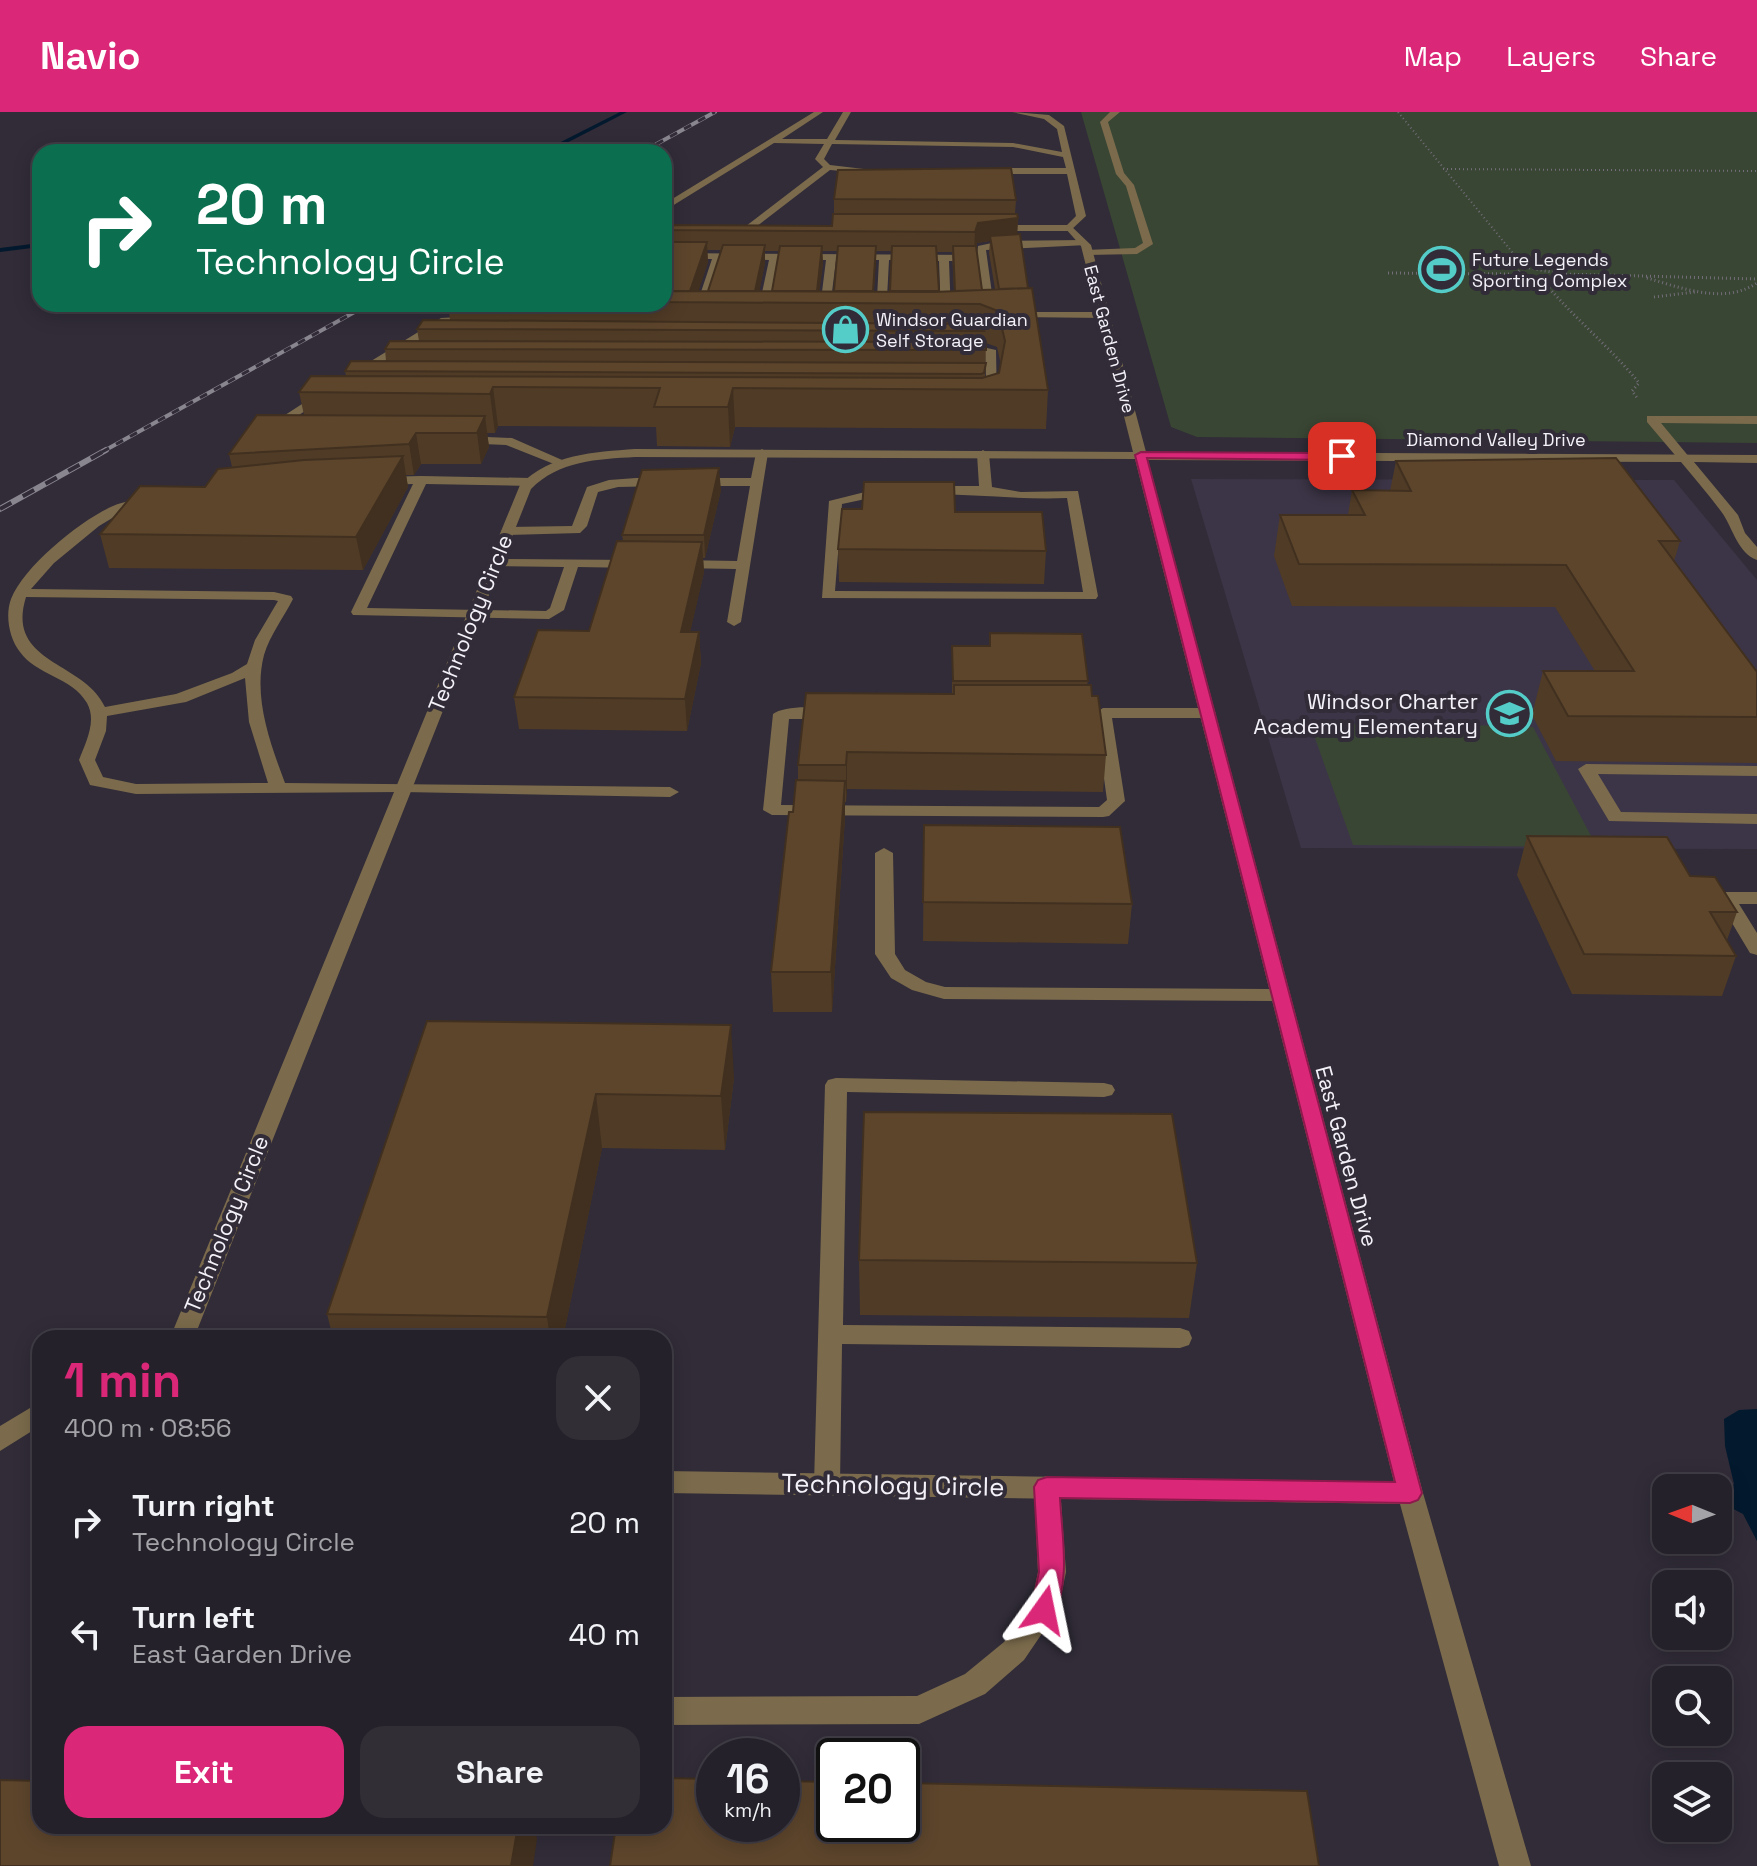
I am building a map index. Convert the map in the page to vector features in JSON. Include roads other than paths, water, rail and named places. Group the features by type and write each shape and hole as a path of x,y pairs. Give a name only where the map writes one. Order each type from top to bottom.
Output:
{"street":[{"path":"672,203 819,112"},
{"path":"847,112 819,159 828,167 889,171"},
{"path":"1016,112 1056,122 1061,128 1081,216 1081,241"},
{"path":"983,228 1137,251 1148,244 1130,185 1120,174 1104,122 1116,112"},
{"path":"773,141 1013,145 1066,155"},
{"path":"749,228 828,167"},
{"path":"979,171 1069,171"},
{"path":"735,228 765,228"},
{"path":"1081,241 981,248 985,316 1105,315"},
{"name":"East Garden Drive","path":"1081,241 1105,315 1410,1493 1515,1866"},
{"path":"672,260 718,257 982,258"},
{"path":"697,320 718,257"},
{"path":"774,257 755,320 777,320"},
{"path":"824,320 831,257"},
{"path":"880,321 884,257"},
{"path":"933,321 951,319 944,258"},
{"path":"285,438 255,438 458,312"},
{"path":"445,320 497,319"},
{"path":"808,320 838,320"},
{"path":"866,321 894,321"},
{"path":"408,342 439,342"},
{"path":"944,344 979,346 990,350 994,399 991,407 980,410"},
{"path":"374,363 406,363"},
{"path":"977,365 993,365"},
{"path":"341,384 373,384"},
{"path":"978,386 994,386"},
{"path":"305,407 336,407"},
{"path":"1757,420 1651,419 1731,515 1739,534 1757,556"},
{"path":"450,440 508,441 563,463"},
{"path":"356,482 530,482 563,463 623,453 1141,455"},
{"path":"734,622 762,453"},
{"path":"983,454 986,490"},
{"name":"Diamond Valley Drive","path":"1141,455 1757,459"},
{"path":"421,480 358,612 554,613 572,563"},
{"name":"Technology Circle","path":"185,1330 403,787 530,482"},
{"path":"508,531 575,530 580,526 592,490 607,485 757,482"},
{"path":"876,490 986,490 1021,496 1073,494 1091,596 827,595 836,501 876,490"},
{"path":"170,499 122,506 89,524 51,559 18,597 15,625 27,652 75,680 95,702 100,725 87,760 96,781 136,789 403,787 670,792"},
{"path":"496,562 743,565"},
{"path":"22,593 274,596 286,599 257,654 254,688 262,739 278,788"},
{"path":"97,713 173,702 238,678 256,665"},
{"path":"842,714 781,714 772,810 1103,812 1116,801 1095,713 1208,713"},
{"path":"1757,771 1586,769 1615,817 1757,819"},
{"path":"884,853 885,954 898,974 919,986 944,993 1280,995"},
{"path":"1757,898 1726,898 1757,949"},
{"path":"827,1484 836,1085 1104,1090"},
{"path":"830,1334 1180,1338"},
{"path":"0,1440 32,1418"},
{"name":"Technology Circle","path":"672,1482 1410,1493"},
{"path":"672,1711 919,1710 975,1684 1014,1651 1044,1610 1052,1572 1047,1487"}],"water":[{"path":"1757,1409 1757,1541 1743,1514 1732,1508 1734,1484 1725,1446 1724,1419 1739,1410"}],"waterway":[{"path":"560,144 624,112"},
{"path":"0,250 32,246"}],"railway":[{"path":"657,144 715,112"},
{"path":"102,452 355,312"},
{"path":"0,509 106,450"}],"place":[{"name":"Future Legends Sporting Complex","path":"1441,269"},
{"name":"Windsor Guardian Self Storage","path":"845,329"},
{"name":"Windsor Charter Academy Elementary","path":"1509,714"}]}
